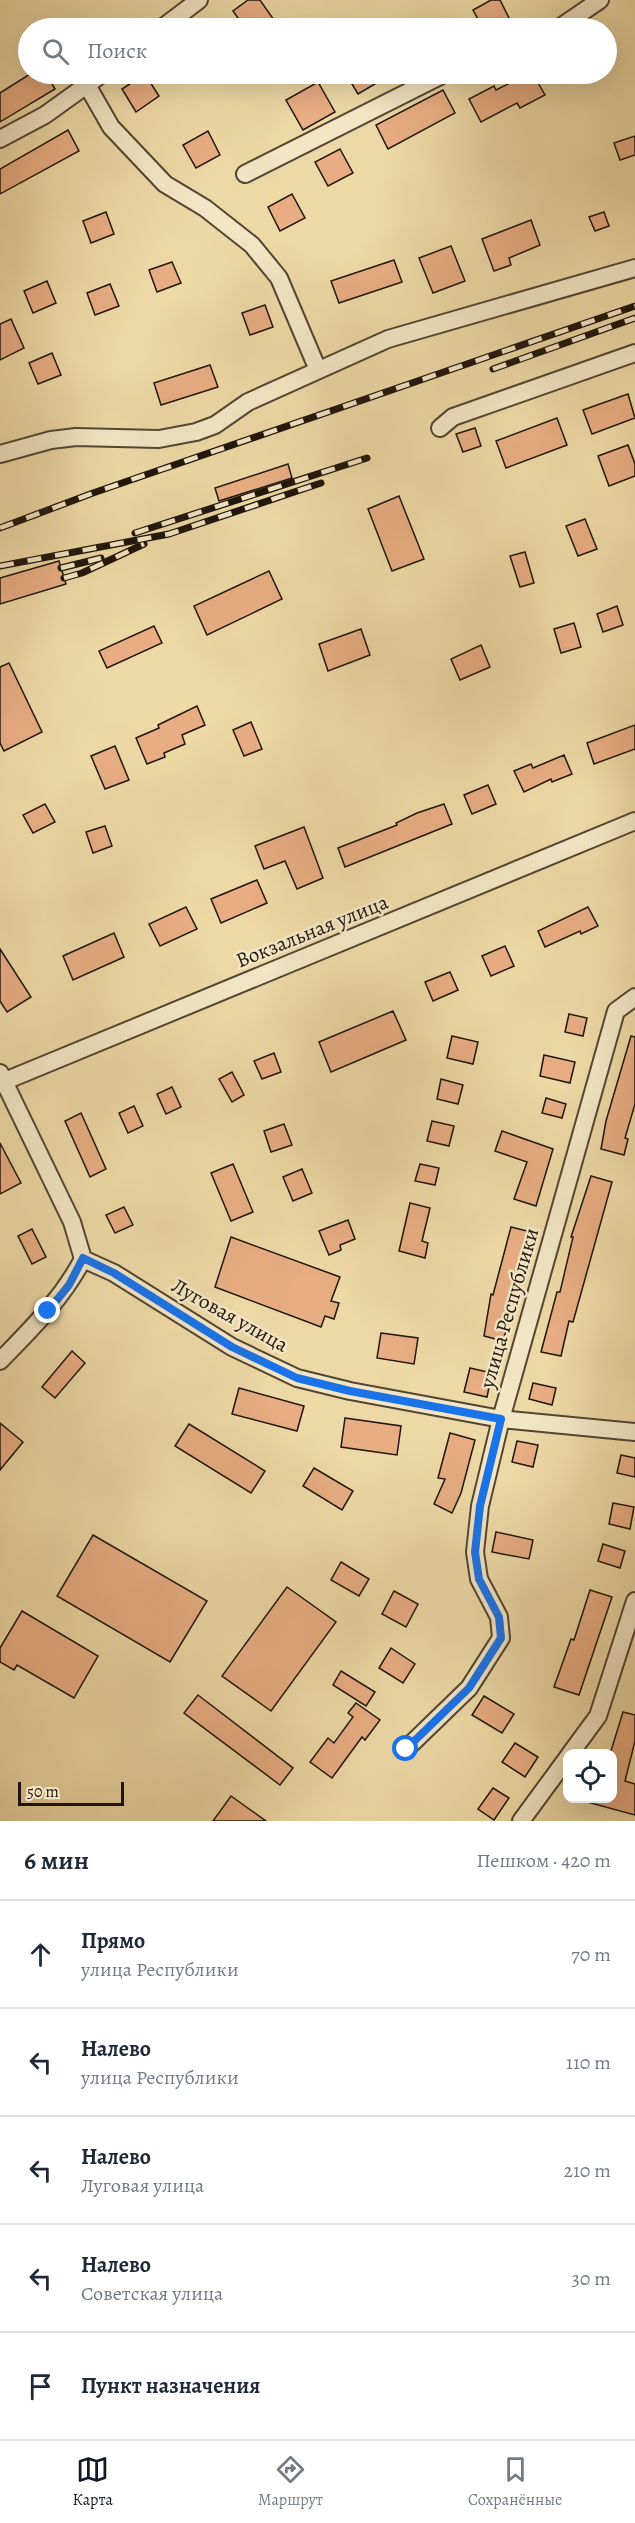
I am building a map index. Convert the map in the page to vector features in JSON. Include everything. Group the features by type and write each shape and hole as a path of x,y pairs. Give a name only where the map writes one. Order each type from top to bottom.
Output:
{"street":[{"path":"175,18 199,0"},
{"path":"574,18 600,0"},
{"path":"245,174 424,84"},
{"path":"0,139 45,115 87,85 111,127 165,184 206,208 252,245 279,278 318,370"},
{"path":"0,454 51,440 76,437 159,439 196,432 215,425 248,402 388,339 635,268"},
{"path":"440,428 453,417 635,353"},
{"name":"Вокзальная улица","path":"3,1077 635,820"},
{"name":"улица Республики","path":"406,1749 469,1688 501,1638 499,1617 479,1579 475,1552 480,1506 501,1419 616,1011 635,997"},
{"path":"0,1361 48,1311 69,1285 83,1258 72,1222 3,1077"},
{"name":"Луговая улица","path":"83,1258 114,1273 232,1347 297,1378 350,1391 501,1419 635,1432"},
{"path":"574,1749 598,1716 635,1601"},
{"path":"521,1821 563,1763"}],"building":[{"path":"248,0 260,0 273,18 238,18 233,11"},
{"path":"491,0 500,0 509,18 477,18 473,10"},
{"path":"18,82 18,84 52,84 55,89 0,122 0,93"},
{"path":"130,84 151,84 159,96 136,112 122,89"},
{"path":"314,84 319,84 335,112 303,130 286,100"},
{"path":"352,84 375,84 358,94"},
{"path":"508,84 539,84 545,95 520,108 517,103 481,122 469,99 494,86 496,90"},
{"path":"443,90 455,113 388,149 376,125"},
{"path":"68,130 79,151 0,194 0,169"},
{"path":"208,131 220,155 196,168 183,145"},
{"path":"635,136 635,155 620,160 614,143"},
{"path":"340,149 353,173 328,186 315,162"},
{"path":"292,194 305,218 280,231 268,207"},
{"path":"106,212 114,234 91,243 83,221"},
{"path":"604,212 609,226 595,231 589,217"},
{"path":"531,220 540,245 509,258 511,265 494,271 482,239"},
{"path":"451,246 465,281 433,293 419,258"},
{"path":"394,260 402,282 339,303 331,281"},
{"path":"172,262 181,283 157,292 149,270"},
{"path":"47,281 56,303 33,313 24,291"},
{"path":"110,284 119,306 95,315 87,293"},
{"path":"265,305 273,327 250,335 242,313"},
{"path":"11,319 24,348 0,360 0,324"},
{"path":"52,353 61,375 38,384 29,363"},
{"path":"210,365 218,387 161,405 154,383"},
{"path":"628,394 635,418 592,434 583,410"},
{"path":"557,418 567,445 506,468 496,441"},
{"path":"475,428 481,446 463,452 456,434"},
{"path":"628,445 635,464 635,476 609,486 598,456"},
{"path":"288,464 292,478 219,501 215,488"},
{"path":"399,496 424,559 392,571 368,509"},
{"path":"585,519 597,549 578,556 566,526"},
{"path":"525,552 534,583 520,587 510,556"},
{"path":"59,561 66,584 0,604 0,578"},
{"path":"269,571 282,599 207,635 194,606"},
{"path":"617,606 623,625 603,632 597,614"},
{"path":"574,623 581,647 561,653 554,629"},
{"path":"154,626 162,643 107,668 99,651"},
{"path":"361,629 370,655 328,671 319,644"},
{"path":"481,645 490,667 460,680 451,659"},
{"path":"9,663 42,732 4,751 0,743 0,667"},
{"path":"197,706 205,725 182,735 185,744 164,753 165,757 147,764 136,738 159,728 158,725"},
{"path":"251,722 262,749 244,756 233,730"},
{"path":"635,725 635,749 594,764 587,743"},
{"path":"115,746 129,780 105,789 91,756"},
{"path":"564,755 572,774 552,782 551,779 524,792 514,771 531,764 533,768"},
{"path":"488,785 496,804 472,814 464,795"},
{"path":"45,804 55,822 33,833 23,815"},
{"path":"444,804 452,824 345,867 338,848 397,825 396,823 417,813"},
{"path":"105,826 112,846 93,853 86,832"},
{"path":"304,827 323,878 297,889 285,861 264,869 255,846"},
{"path":"257,880 267,903 221,923 211,899"},
{"path":"186,907 197,929 160,946 149,924"},
{"path":"588,907 598,926 581,934 580,931 545,947 538,931"},
{"path":"114,933 124,957 73,980 63,956"},
{"path":"505,946 514,966 491,976 482,956"},
{"path":"0,949 31,997 7,1012 0,1001"},
{"path":"450,972 458,990 433,1001 425,982"},
{"path":"393,1011 406,1040 331,1072 319,1042"},
{"path":"569,1014 587,1018 583,1036 565,1032"},
{"path":"452,1036 478,1042 473,1064 447,1058"},
{"path":"631,1036 635,1037 635,1104 625,1138 628,1139 624,1155 601,1149 606,1121"},
{"path":"274,1053 281,1072 262,1079 254,1061"},
{"path":"544,1055 575,1062 570,1083 540,1076"},
{"path":"232,1072 244,1095 232,1102 219,1079"},
{"path":"441,1079 463,1085 458,1104 437,1099"},
{"path":"172,1087 181,1107 166,1114 157,1094"},
{"path":"546,1098 566,1104 562,1118 542,1113"},
{"path":"134,1106 143,1126 128,1133 119,1113"},
{"path":"81,1113 106,1169 90,1177 65,1121"},
{"path":"432,1121 454,1126 449,1146 427,1141"},
{"path":"284,1124 292,1145 271,1152 264,1131"},
{"path":"502,1131 553,1149 536,1206 514,1199 527,1162 495,1151"},
{"path":"0,1143 21,1183 0,1194"},
{"path":"233,1164 253,1212 231,1221 211,1173"},
{"path":"420,1164 439,1168 435,1185 415,1181"},
{"path":"302,1169 312,1193 293,1201 283,1177"},
{"path":"591,1176 612,1182 573,1322 569,1321 561,1356 541,1352 557,1292 560,1292 573,1237 571,1237"},
{"path":"410,1203 430,1208 422,1241 428,1243 425,1258 399,1251"},
{"path":"124,1207 133,1225 115,1233 106,1215"},
{"path":"348,1220 355,1239 340,1245 341,1250 329,1255 319,1231"},
{"path":"511,1227 531,1232 515,1282 503,1341 484,1336 491,1294 493,1295"},
{"path":"32,1229 46,1257 32,1264 18,1236"},
{"path":"231,1237 340,1277 331,1301 339,1303 334,1319 325,1316 321,1327 215,1287"},
{"path":"381,1333 418,1338 414,1364 377,1358"},
{"path":"72,1351 85,1363 55,1398 42,1387"},
{"path":"470,1368 492,1373 487,1397 464,1392"},
{"path":"533,1383 556,1388 552,1405 529,1399"},
{"path":"239,1388 304,1406 297,1431 232,1414"},
{"path":"345,1418 401,1426 397,1455 341,1447"},
{"path":"0,1423 23,1442 0,1470"},
{"path":"189,1424 265,1471 251,1493 175,1446"},
{"path":"450,1433 475,1440 461,1493 452,1513 434,1504 445,1479 438,1478"},
{"path":"517,1441 538,1445 533,1467 512,1462"},
{"path":"621,1455 635,1458 635,1477 617,1473"},
{"path":"314,1468 353,1491 342,1510 303,1486"},
{"path":"613,1503 634,1507 630,1529 609,1524"},
{"path":"496,1532 533,1540 529,1559 492,1552"},
{"path":"93,1535 207,1601 170,1662 57,1596"},
{"path":"603,1544 625,1551 620,1568 598,1561"},
{"path":"341,1562 369,1579 359,1596 331,1580"},
{"path":"287,1587 336,1622 271,1711 222,1676"},
{"path":"590,1590 612,1597 579,1695 554,1687 571,1639 574,1640"},
{"path":"394,1591 418,1604 406,1627 382,1614"},
{"path":"22,1611 98,1656 74,1698 17,1665 14,1670 0,1662 0,1648"},
{"path":"391,1648 415,1664 403,1683 379,1668"},
{"path":"341,1671 375,1692 366,1706 333,1685"},
{"path":"198,1695 293,1768 280,1785 184,1713"},
{"path":"484,1696 514,1714 502,1733 472,1715"},
{"path":"356,1703 380,1720 365,1740 362,1737 332,1778 310,1762 328,1738 334,1743 353,1717 348,1713"},
{"path":"623,1712 635,1715 635,1741 625,1781 635,1784 635,1815 591,1803 617,1803 617,1749 612,1749"},
{"path":"515,1743 538,1757 525,1777 502,1762"},
{"path":"493,1788 509,1798 494,1820 478,1809"},
{"path":"231,1796 266,1821 213,1821"}],"railway":[{"path":"0,528 93,493 635,306"},
{"path":"493,369 635,318"},
{"path":"135,533 367,458"},
{"path":"0,566 169,534 321,483"},
{"path":"64,578 82,573 144,544"},
{"path":"61,568 101,558"}],"route":[{"path":"48,1311 69,1285 83,1258 114,1273 232,1347 297,1378 350,1391 501,1419 480,1506 475,1552 479,1579 499,1617 501,1638 469,1688 406,1749"}]}
